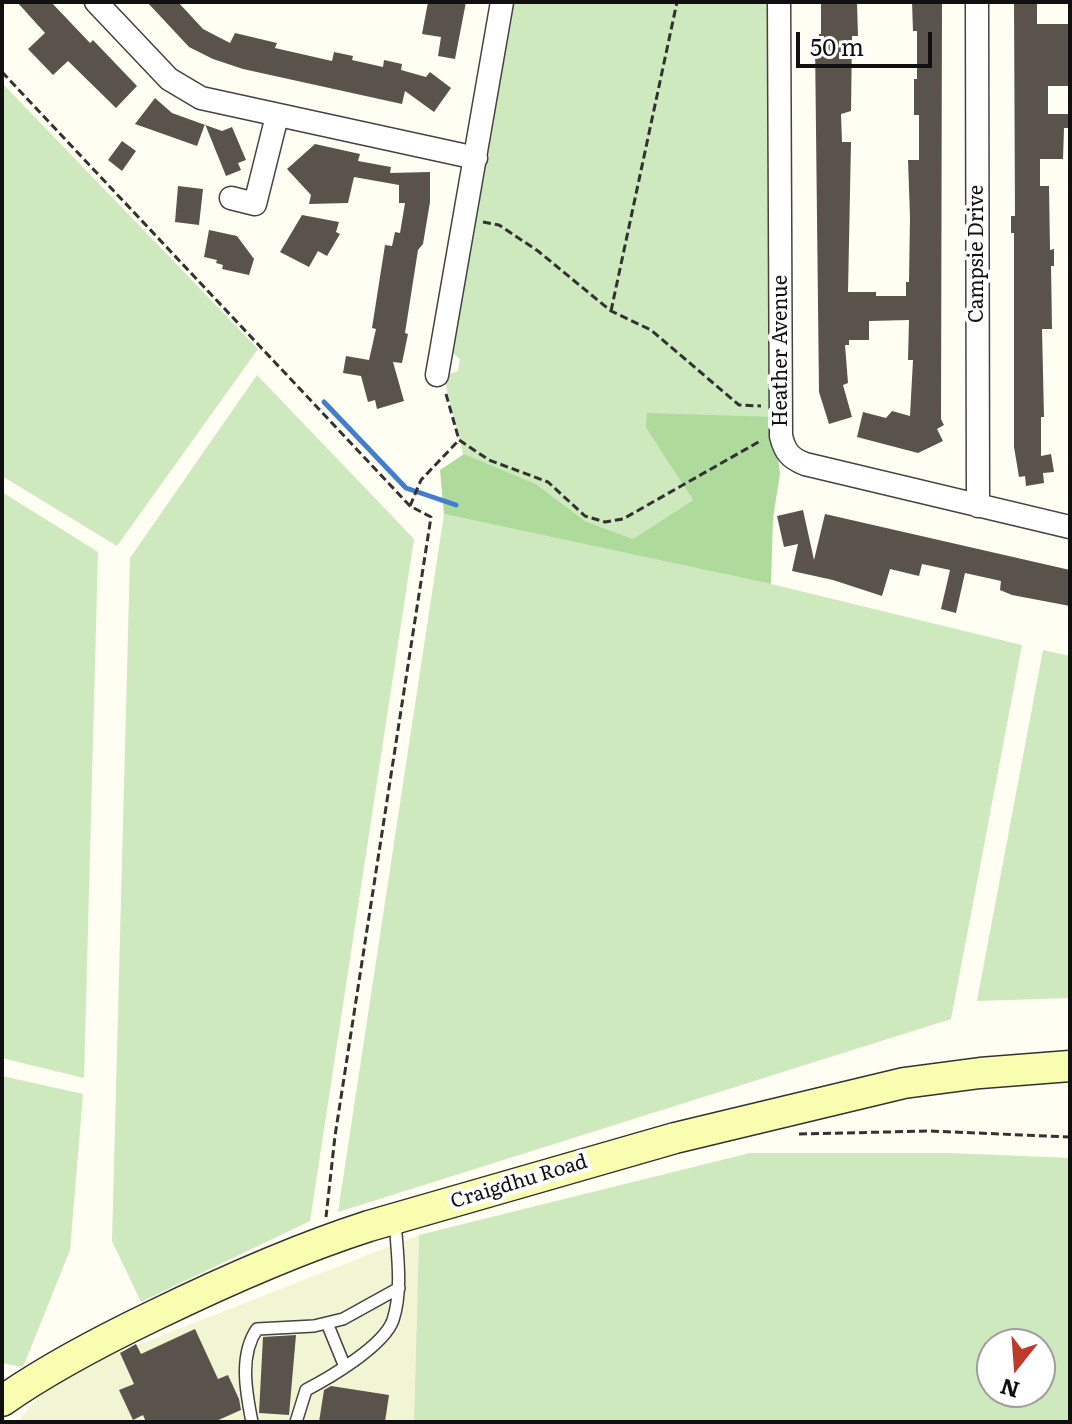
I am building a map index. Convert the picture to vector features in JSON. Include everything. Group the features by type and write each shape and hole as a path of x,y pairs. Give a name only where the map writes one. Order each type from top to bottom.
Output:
{"main road":[{"name":"Craigdhu Road","path":"2,1401 33,1379 119,1333 211,1288 323,1240 675,1138 904,1083 1070,1066"}],"street":[{"path":"96,2 169,79 201,98 476,158"},
{"path":"437,375 502,2"},
{"name":"Heather Avenue","path":"779,2 781,436 785,450 793,460 805,464 1070,527"},
{"name":"Campsie Drive","path":"977,2 978,506"},
{"path":"231,198 255,204 277,116"}],"lane":[{"path":"296,1422 306,1390 367,1350 392,1323 399,1288 395,1219"},
{"path":"252,1422 246,1367 248,1342 257,1329 314,1326 343,1319 399,1288"},
{"path":"327,1323 345,1367"}],"path":[{"path":"611,311 677,2"},
{"path":"2,72 410,506 431,517 335,1136 323,1240"},
{"path":"464,219 499,225 538,251 611,311 651,330 739,405 781,407"},
{"path":"437,375 445,390 459,440 489,460 548,482 585,516 605,522 623,519 763,440 781,436"},
{"path":"410,506 421,480 459,440"},
{"path":"787,1135 930,1131 1070,1137"}],"green space":[{"path":"511,2 772,2 773,417 646,428 693,500 633,539 585,521 536,484 463,454 445,382 449,374 458,371 460,359 451,352"},
{"path":"2,83 258,349 117,546 2,476"},
{"path":"257,375 414,539 310,1221 141,1302 112,1241 130,558"},
{"path":"647,413 773,417 780,474 773,518 771,584 444,514 440,470 464,454 536,484 585,521 633,539 693,500 646,428"},
{"path":"2,492 98,552 84,1078 2,1058"},
{"path":"444,514 771,584 1022,645 951,1019 338,1212"},
{"path":"1043,650 1070,656 1070,998 977,1001"},
{"path":"2,1076 83,1094 70,1250 23,1367 2,1363"},
{"path":"750,1153 950,1153 1070,1158 1070,1422 414,1422 419,1235"},
{"path":"419,1235 414,1422 18,1422 53,1378"}],"building":[{"path":"17,2 51,2 137,86 116,108 68,61 53,75 28,49 45,33"},
{"path":"147,2 178,2 203,29 230,43 235,33 277,43 275,48 332,61 334,52 383,67 384,60 402,64 401,70 426,77 430,72 451,88 434,112 405,91 402,104 243,69 189,47"},
{"path":"428,2 466,2 455,59 438,56 441,37 422,34"},
{"path":"821,2 857,2 858,36 852,36 851,111 841,114 842,142 851,142 848,292 906,296 910,217 908,160 919,160 919,115 914,115 917,31 913,31 912,2 942,2 941,419 944,425 937,429 943,441 918,453 857,437 863,412 886,418 892,411 910,416 913,360 908,360 909,320 869,321 869,340 849,340 849,345 845,345 848,383 843,385 852,417 829,424 819,392 815,42 819,42 821,34"},
{"path":"1014,2 1037,2 1037,24 1070,24 1069,86 1048,86 1048,114 1070,114 1070,128 1064,128 1063,159 1040,159 1040,186 1049,186 1050,250 1054,249 1054,266 1051,266 1052,329 1042,329 1044,417 1041,417 1041,456 1051,454 1054,472 1043,473 1044,483 1026,486 1025,476 1019,477 1014,447 1014,233 1011,233 1011,216 1015,216"},
{"path":"155,98 172,113 205,125 197,146 135,124"},
{"path":"205,125 222,131 232,127 246,160 238,163 241,170 226,176"},
{"path":"122,141 136,151 122,171 108,160"},
{"path":"315,144 360,154 358,161 391,167 390,173 430,172 430,202 423,244 418,250 405,333 408,334 402,363 393,362 404,401 377,409 375,400 368,402 361,376 343,373 346,356 369,360 376,329 372,328 385,245 392,246 395,232 400,233 405,203 399,203 399,185 354,177 348,203 309,204 311,195 287,169"},
{"path":"178,186 203,189 199,225 175,222"},
{"path":"302,215 339,222 336,232 340,234 327,256 318,251 309,267 280,252"},
{"path":"209,230 237,236 254,259 249,275 222,269 223,265 216,263 217,260 204,257"},
{"path":"803,510 814,560 825,514 1070,570 1070,606 1012,595 1000,590 1001,581 965,573 956,613 941,609 950,570 922,564 919,576 890,569 882,596 792,571 798,544 784,547 777,516"},
{"path":"195,1329 218,1379 228,1375 241,1410 214,1422 146,1422 143,1415 133,1420 119,1390 134,1384 120,1353 136,1344 141,1354"},
{"path":"296,1335 289,1415 259,1413 263,1337"},
{"path":"331,1386 389,1395 385,1422 319,1422 324,1390"}],"waterway":[{"path":"324,402 406,488 456,505"}]}
